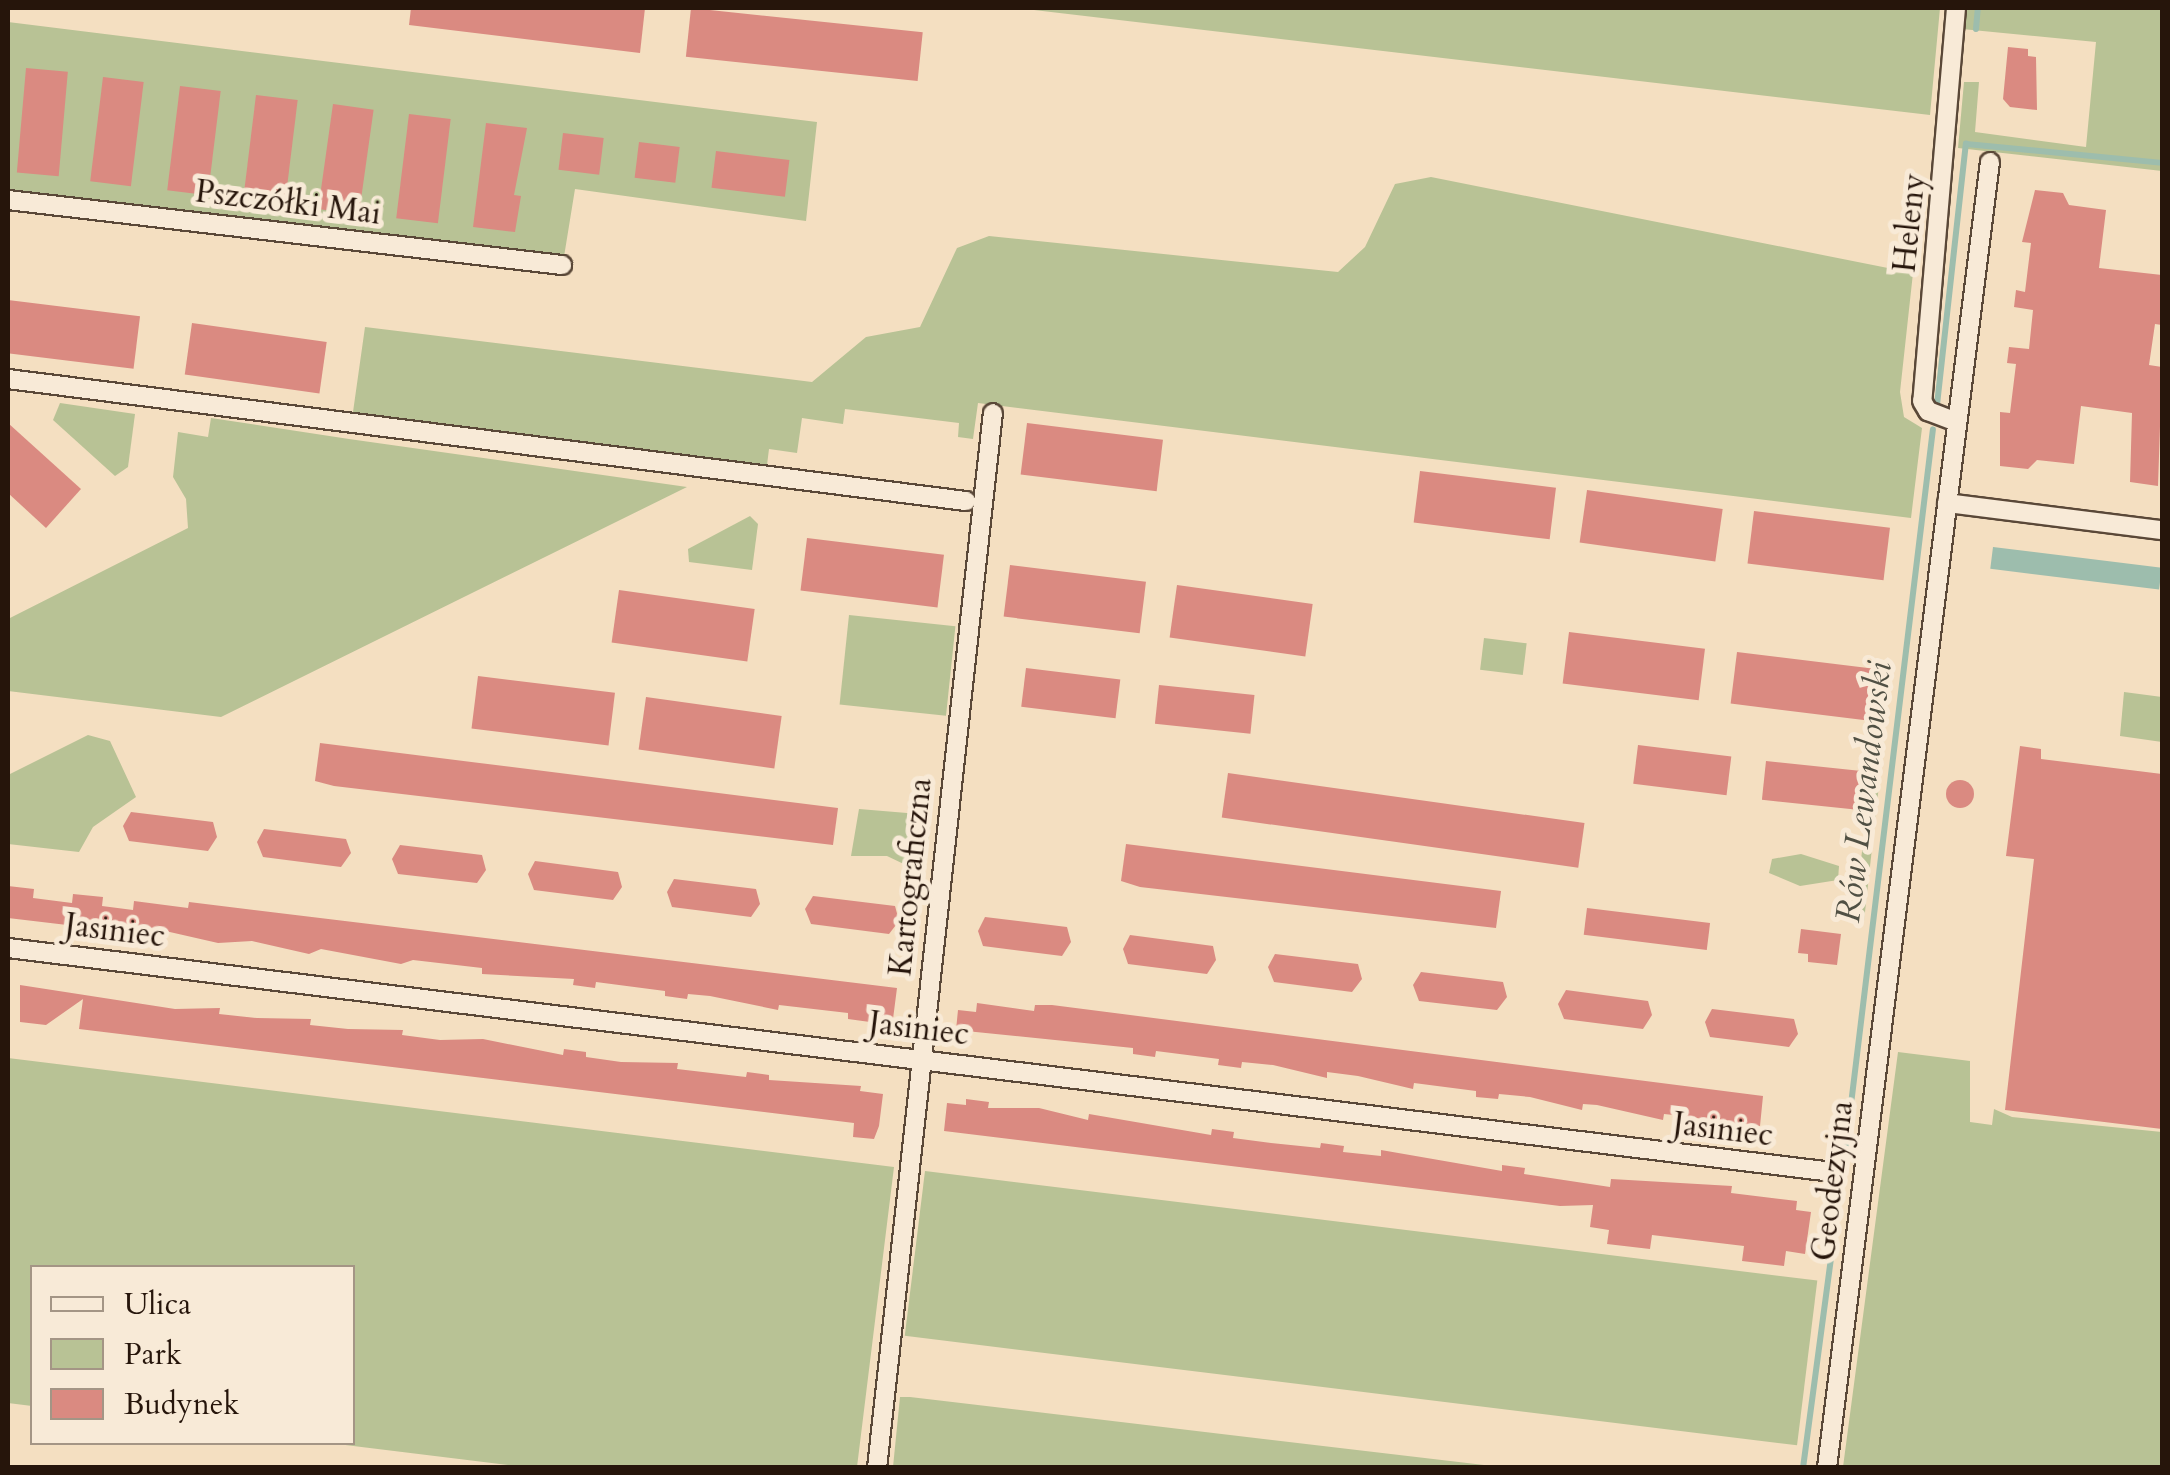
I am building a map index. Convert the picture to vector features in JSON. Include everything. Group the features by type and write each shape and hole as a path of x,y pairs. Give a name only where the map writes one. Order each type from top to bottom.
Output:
{"street":[{"name":"Heleny","path":"1956,8 1922,400 1928,410 1957,422"},
{"name":"Geodezyjna","path":"1827,1468 1990,162"},
{"name":"Pszczółki Mai","path":"8,200 562,265"},
{"path":"8,379 966,501"},
{"name":"Kartograficzna","path":"876,1468 993,412"},
{"path":"1947,503 2162,530"},
{"name":"Jasiniec","path":"8,948 1824,1171"}],"green space":[{"path":"1017,8 1940,8 1930,115"},
{"path":"1964,8 2162,8 2162,171 1958,148 1964,82 1979,82 1975,132 2086,147 2096,42 1962,29"},
{"path":"8,22 817,122 806,221 575,189 562,269 8,206"},
{"path":"1431,177 1913,273 1900,392 1904,417 1922,428 1911,518 978,403 973,439 958,437 959,423 845,409 843,424 802,418 797,453 769,449 767,465 353,412 365,327 812,382 866,337 920,327 957,248 989,236 1338,272 1365,247 1395,184"},
{"path":"60,403 135,414 128,467 115,476 53,420"},
{"path":"211,418 687,487 221,717 8,691 8,619 188,528 186,499 173,477 178,432 208,437"},
{"path":"750,516 758,524 752,570 689,562 688,549"},
{"path":"849,615 955,626 946,716 840,705"},
{"path":"1484,638 1527,643 1523,675 1480,670"},
{"path":"2124,692 2162,697 2162,742 2120,736"},
{"path":"88,735 110,741 136,797 93,827 79,852 8,844 8,775"},
{"path":"1877,738 1884,739 1864,921 1853,920"},
{"path":"859,809 931,815 927,859 910,867 887,856 851,856"},
{"path":"1801,854 1839,866 1838,880 1800,886 1769,873 1772,859"},
{"path":"1898,1052 1970,1061 1970,1122 1992,1125 1994,1109 2012,1117 2162,1132 2162,1467 1843,1467"},
{"path":"8,1058 894,1167 857,1467 533,1468 345,1445 355,1445 355,1265 30,1265 30,1406 8,1403"},
{"path":"925,1171 1817,1281 1797,1445 905,1336"},
{"path":"900,1397 910,1397 1501,1467 893,1467"}],"shaded area":[{"path":"1993,547 2162,568 2159,590 1990,569"}],"building":[{"path":"411,8 645,8 640,53 409,25"},
{"path":"691,8 923,32 918,81 686,57"},
{"path":"2008,47 2028,49 2028,56 2036,57 2037,110 2010,107 2003,99"},
{"path":"26,68 68,72 59,176 17,173"},
{"path":"103,77 144,82 131,186 90,181"},
{"path":"180,86 221,91 208,195 167,190"},
{"path":"256,95 298,100 285,204 243,199"},
{"path":"333,104 374,110 359,215 318,209"},
{"path":"409,114 451,119 438,223 396,218"},
{"path":"486,123 527,128 514,195 521,196 515,232 473,227"},
{"path":"563,133 604,138 599,175 558,170"},
{"path":"639,142 680,147 675,183 635,178"},
{"path":"716,151 789,160 785,197 711,188"},
{"path":"2035,190 2063,193 2069,205 2106,210 2099,268 2162,275 2162,325 2155,324 2149,365 2162,367 2158,486 2130,482 2132,413 2081,406 2074,464 2037,460 2028,469 2000,466 2000,412 2010,413 2016,364 2007,363 2009,347 2029,349 2033,310 2014,307 2016,290 2025,292 2031,243 2022,242"},
{"path":"8,300 140,316 134,369 8,353"},
{"path":"192,323 327,342 319,393 185,374"},
{"path":"8,423 81,489 46,528 8,493"},
{"path":"1027,423 1163,440 1157,491 1021,475"},
{"path":"1420,471 1556,488 1550,539 1414,523"},
{"path":"1587,490 1723,509 1715,562 1580,542"},
{"path":"1754,511 1890,528 1884,580 1748,564"},
{"path":"807,538 944,555 938,607 801,591"},
{"path":"1010,565 1146,582 1140,633 1004,617"},
{"path":"1177,585 1313,604 1305,657 1170,637"},
{"path":"619,590 755,609 747,662 612,642"},
{"path":"1569,632 1705,649 1699,700 1563,684"},
{"path":"1737,652 1872,669 1866,720 1731,704"},
{"path":"1026,668 1120,680 1116,718 1021,707"},
{"path":"478,676 615,693 609,745 472,729"},
{"path":"1159,685 1254,695 1250,734 1155,724"},
{"path":"646,697 782,716 774,769 639,749"},
{"path":"320,743 838,808 833,845 334,786 315,781"},
{"path":"1638,745 1731,756 1727,795 1633,784"},
{"path":"2020,746 2041,749 2041,759 2162,774 2162,1129 2005,1110 2034,859 2006,856"},
{"path":"1766,761 1861,771 1857,810 1762,800"},
{"path":"1228,773 1584,823 1578,868 1222,818"},
{"path":"1960,780 1970,784 1974,794 1970,804 1960,808 1950,804 1946,794 1950,784"},
{"path":"131,812 213,822 217,837 208,851 129,841 123,826"},
{"path":"264,829 346,839 351,853 341,867 263,857 257,842"},
{"path":"1126,844 1501,891 1496,928 1140,887 1121,881"},
{"path":"400,845 482,855 486,870 477,883 398,874 392,859"},
{"path":"535,861 618,872 622,887 613,900 534,890 528,874"},
{"path":"674,879 756,889 760,904 751,917 672,907 667,892"},
{"path":"8,886 34,889 33,898 72,903 73,894 103,897 102,906 133,910 134,901 188,908 189,902 897,988 893,1019 871,1016 870,1022 848,1019 848,1013 779,1005 778,1010 688,994 687,999 665,996 665,991 596,982 595,988 573,985 574,979 482,974 482,968 413,960 401,964 321,949 309,954 252,941 218,943 161,930 160,936 8,918"},
{"path":"813,896 895,906 899,921 889,934 811,924 805,909"},
{"path":"1587,908 1710,923 1707,950 1584,935"},
{"path":"985,917 1067,927 1071,942 1062,956 983,946 978,931"},
{"path":"1801,929 1841,934 1837,965 1808,962 1808,954 1798,953"},
{"path":"1130,935 1213,946 1216,960 1207,974 1128,964 1123,949"},
{"path":"1275,954 1358,964 1362,979 1352,992 1274,982 1268,967"},
{"path":"1421,972 1503,982 1507,997 1497,1010 1419,1001 1413,985"},
{"path":"20,985 175,1009 220,1008 219,1014 311,1019 310,1025 403,1030 402,1035 440,1040 483,1039 563,1055 564,1049 586,1052 586,1057 621,1062 678,1063 677,1069 746,1077 747,1072 769,1075 769,1080 861,1086 860,1091 883,1094 879,1126 874,1139 853,1137 854,1123 79,1029 83,999 46,1025 20,1022"},
{"path":"1566,990 1648,1001 1652,1015 1643,1029 1564,1019 1558,1004"},
{"path":"977,1003 1034,1011 1035,1005 1052,1005 1763,1096 1760,1126 1745,1124 1744,1130 1693,1117 1664,1114 1663,1120 1597,1105 1583,1104 1582,1110 1530,1097 1476,1097 1476,1091 1414,1083 1413,1089 1327,1072 1327,1078 1273,1065 1242,1062 1241,1068 1218,1065 1219,1059 1156,1051 1155,1057 1133,1054 1133,1048 956,1030 958,1010 976,1012"},
{"path":"1712,1009 1794,1019 1798,1034 1789,1047 1710,1037 1705,1022"},
{"path":"966,1099 989,1102 988,1108 1039,1108 1088,1120 1089,1114 1211,1135 1212,1129 1234,1132 1233,1138 1271,1143 1344,1146 1343,1152 1381,1156 1381,1150 1502,1171 1502,1165 1525,1168 1524,1174 1610,1187 1611,1179 1732,1186 1731,1193 1797,1201 1796,1210 1811,1212 1805,1254 1786,1251 1784,1266 1742,1261 1744,1246 1652,1235 1650,1249 1607,1244 1609,1230 1590,1227 1593,1205 1560,1206 944,1131 947,1103 966,1105"}],"waterway":[{"name":"Rów Lewandowski","path":"1976,29 1978,8"},
{"name":"Rów Lewandowski","path":"1937,405 1966,144 2162,163"},
{"name":"Rów Lewandowski","path":"1844,1162 1933,429"},
{"name":"Rów Lewandowski","path":"1803,1468 1840,1191"}]}
